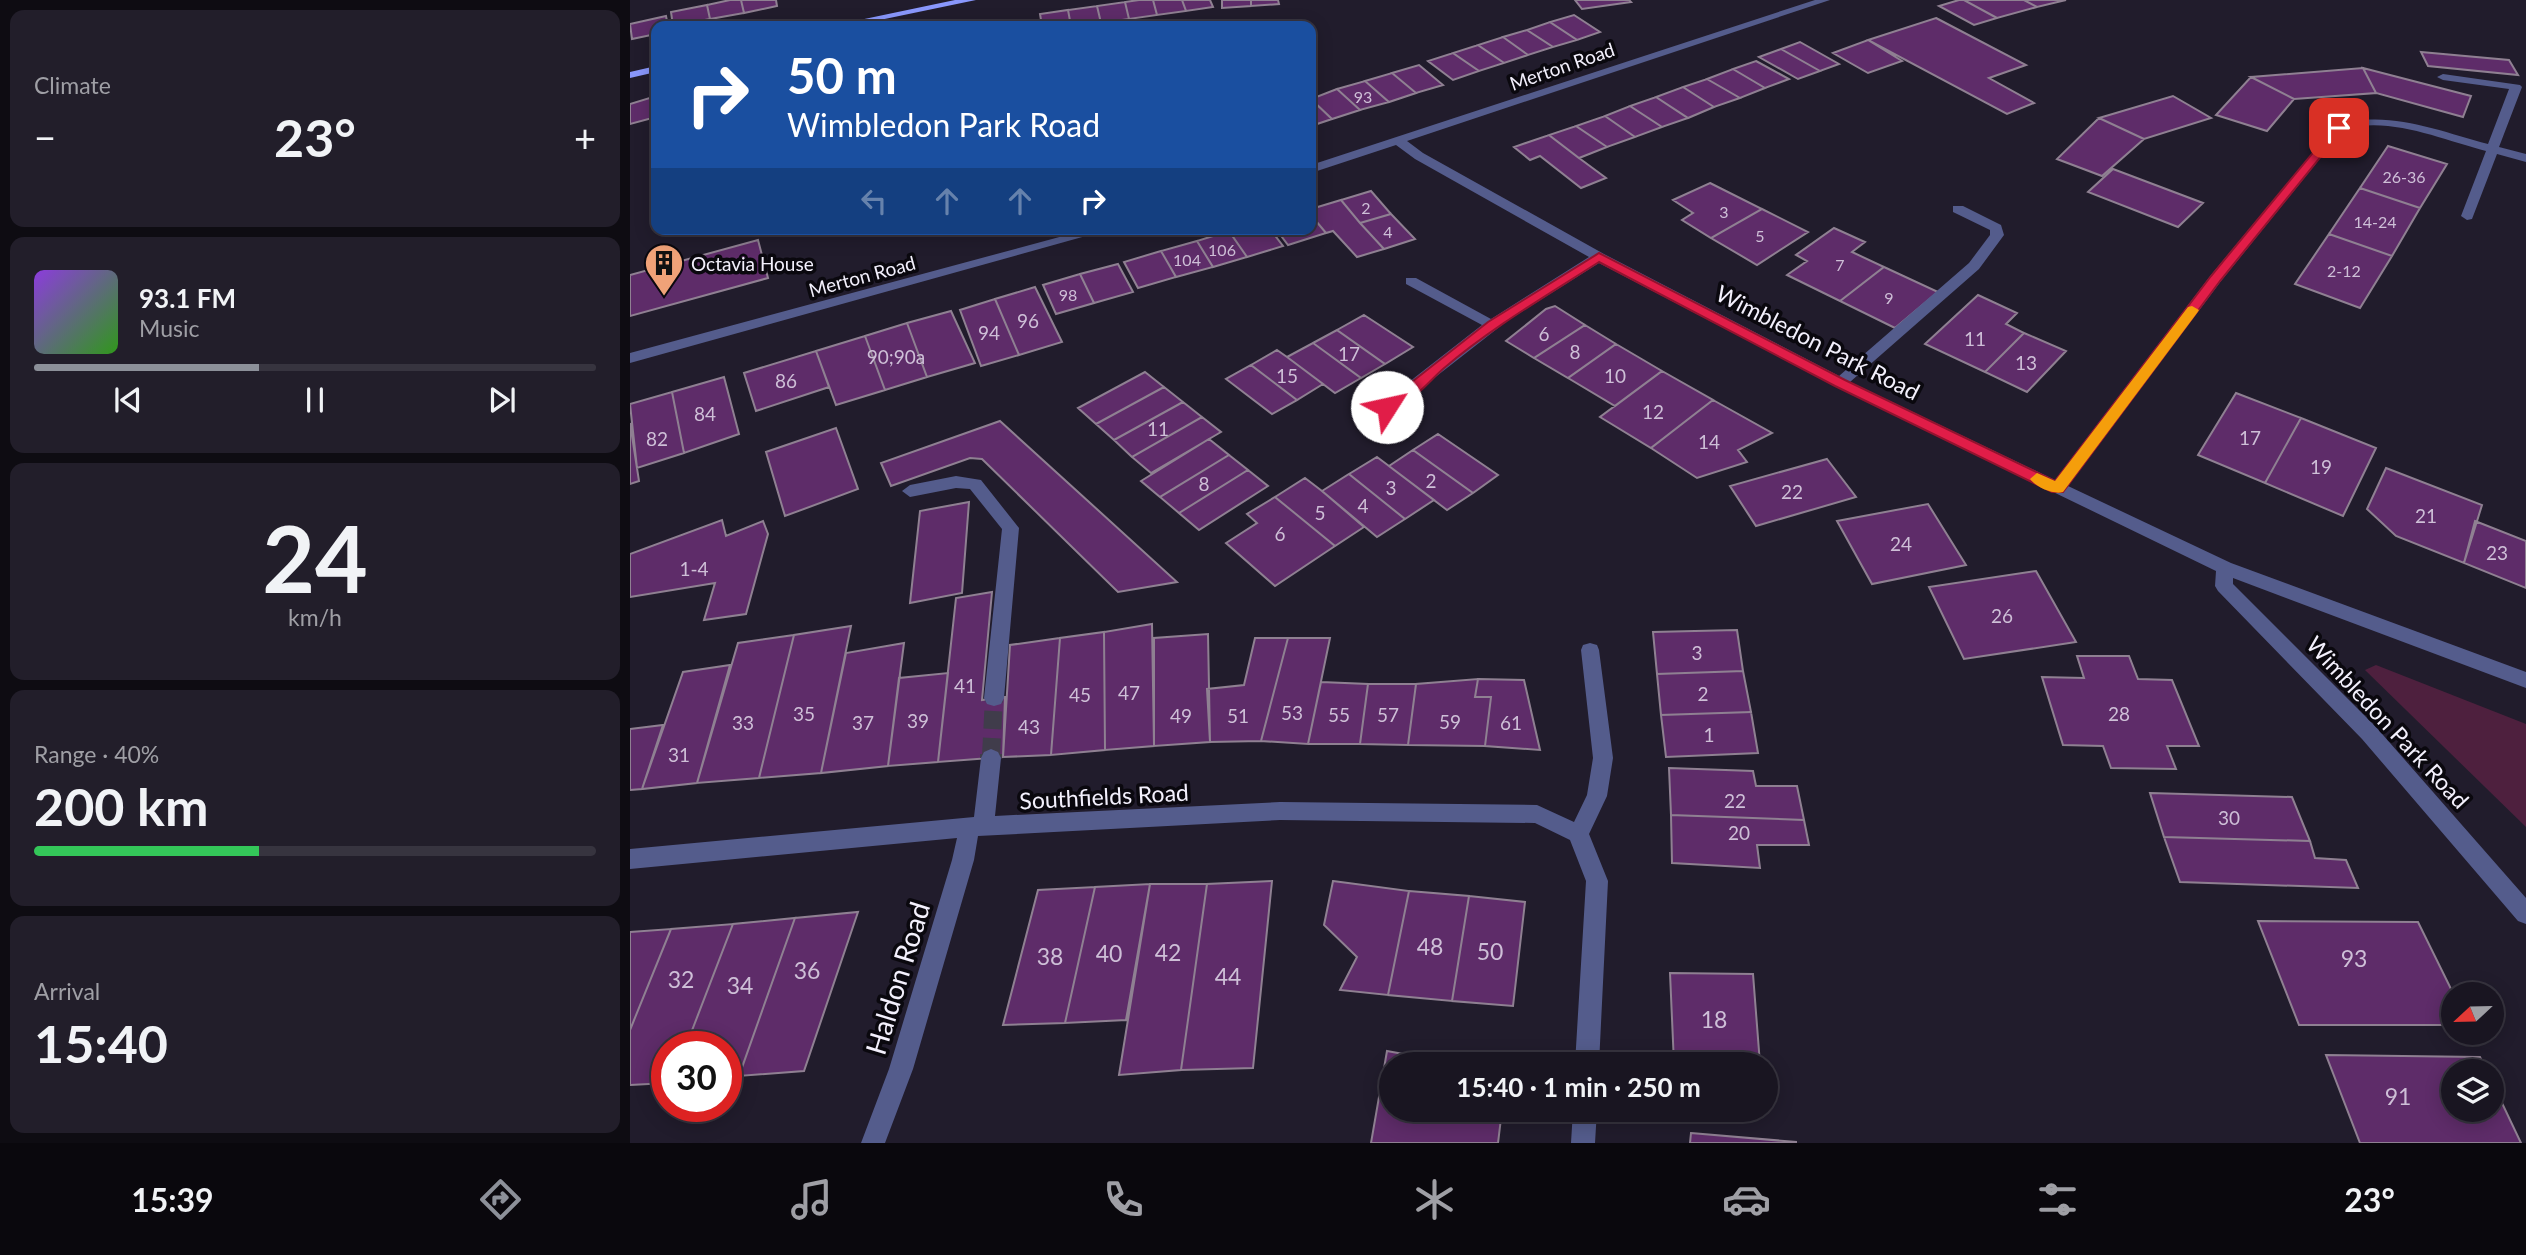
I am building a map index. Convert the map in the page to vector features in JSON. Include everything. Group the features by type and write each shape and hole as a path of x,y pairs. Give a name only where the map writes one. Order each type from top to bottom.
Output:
{"main road":[{"path":"862,21 971,0"},
{"path":"630,75 651,70"}],"street":[{"name":"Merton Road","path":"1316,167 1825,0"},
{"path":"2443,77 2516,87 2467,216"},
{"path":"2057,488 2216,278 2339,128 2364,122 2393,123 2526,158"},
{"name":"Wimbledon Park Road","path":"1399,141 1419,156 1599,257 1840,383 2057,488 2225,568 2526,680"},
{"path":"1840,383 1974,266 1997,235 1996,228 1958,209"},
{"name":"Merton Road","path":"630,358 1083,235"},
{"path":"1387,407 1413,391 1437,367 1492,325 1599,257"},
{"path":"1411,281 1492,325"},
{"path":"910,491 956,482 975,484 1011,528 994,698"},
{"name":"Wimbledon Park Road","path":"2225,568 2224,586 2369,733 2524,911"},
{"path":"1588,1052 1597,881 1578,834 1597,796 1603,758 1590,650"},
{"name":"Haldon Road","path":"873,1143 901,1069 963,860 976,827 991,758"},
{"name":"Southfields Road","path":"630,859 976,827 1280,811 1537,814 1578,834"},
{"path":"1583,1143 1584,1122"}],"shaded area":[{"path":"2376,665 2526,724 2526,827 2365,670"}],"building":[{"path":"741,0 744,13 710,19 707,5"},
{"path":"741,0 776,0 777,6 744,13"},
{"path":"1153,0 1157,15 1129,19 1125,2"},
{"path":"1153,0 1182,0 1186,11 1157,15"},
{"path":"1182,0 1210,0 1213,7 1186,11"},
{"path":"1222,0 1251,0 1251,6 1222,8"},
{"path":"1251,0 1278,0 1279,4 1251,6"},
{"path":"1575,0 1629,0 1631,2 1582,9"},
{"path":"1964,0 1997,18 1974,25 1939,6"},
{"path":"1964,0 2024,0 2037,7 1997,18"},
{"path":"2024,0 2066,0 2037,7"},
{"path":"1125,2 1129,19 1101,21 1097,6"},
{"path":"707,5 710,19 672,21 671,12"},
{"path":"1097,6 1101,21 1070,21 1068,10"},
{"path":"1068,10 1070,21 1041,21 1040,14"},
{"path":"1574,15 1600,32 1577,40 1550,22"},
{"path":"666,16 667,21 651,21 651,35 632,39 630,24"},
{"path":"1936,18 2026,65 1989,78 2034,103 2007,114 1868,40"},
{"path":"1550,22 1577,40 1553,47 1527,30"},
{"path":"1527,30 1553,47 1528,55 1503,37"},
{"path":"1503,37 1528,55 1504,63 1478,45"},
{"path":"1868,40 1902,61 1868,73 1833,53"},
{"path":"1800,42 1839,64 1820,71 1781,49"},
{"path":"1478,45 1504,63 1479,71 1453,53"},
{"path":"1781,49 1820,71 1798,79 1759,57"},
{"path":"2421,52 2509,60 2518,75 2428,66"},
{"path":"1453,53 1479,71 1453,80 1428,61"},
{"path":"1756,61 1789,79 1765,88 1733,69"},
{"path":"1419,65 1443,85 1416,93 1392,73"},
{"path":"2363,68 2376,93 2294,99 2251,77"},
{"path":"2363,68 2471,96 2463,117 2376,93"},
{"path":"1733,69 1765,88 1740,98 1707,79"},
{"path":"1392,73 1416,93 1389,102 1365,81"},
{"path":"2251,77 2294,99 2267,131 2216,115"},
{"path":"1707,79 1740,98 1714,107 1683,87"},
{"path":"1365,81 1389,102 1360,110 1337,89"},
{"path":"1683,87 1714,107 1688,118 1656,97"},
{"path":"1337,89 1360,110 1332,119 1316,104 1316,97"},
{"path":"2173,96 2211,118 2144,139 2099,118"},
{"path":"1656,97 1688,118 1662,127 1630,106"},
{"path":"651,98 651,118 630,124 630,104"},
{"path":"1316,104 1332,119 1316,124"},
{"path":"1630,106 1662,127 1635,137 1605,116"},
{"path":"1605,116 1635,137 1607,147 1576,126"},
{"path":"2099,118 2144,139 2102,176 2057,159"},
{"path":"1576,126 1607,147 1579,158 1549,135"},
{"path":"1549,135 1606,178 1581,188 1540,156 1530,160 1514,147"},
{"path":"2388,146 2447,164 2420,208 2360,188"},
{"path":"2113,169 2203,203 2178,227 2088,192"},
{"path":"1710,183 1762,209 1711,238 1682,220 1693,213 1673,200"},
{"path":"2360,188 2420,208 2392,256 2329,234"},
{"path":"1371,191 1391,214 1360,223 1341,200"},
{"path":"1341,200 1384,249 1357,257 1333,231 1326,233 1316,221 1316,208"},
{"path":"1762,209 1808,232 1757,265 1711,238"},
{"path":"1391,214 1415,239 1384,249 1360,223"},
{"path":"1316,221 1326,233 1288,245 1280,235 1316,235"},
{"path":"1834,228 1865,242 1852,252 1884,267 1840,301 1787,275 1807,261 1796,255"},
{"path":"2329,234 2392,256 2360,308 2295,284"},
{"path":"1216,235 1232,235 1247,257 1213,267 1197,241"},
{"path":"1232,235 1275,235 1283,246 1247,257"},
{"name":"Octavia House","path":"758,240 768,278 630,316 630,275"},
{"path":"1197,241 1213,267 1176,277 1161,251"},
{"path":"1161,251 1176,277 1138,288 1124,262"},
{"path":"1118,264 1133,292 1094,303 1080,274"},
{"path":"1884,267 1938,292 1895,328 1840,301"},
{"path":"1080,274 1094,303 1056,314 1043,285"},
{"path":"1035,287 1062,342 1019,355 995,299"},
{"path":"1978,295 2017,313 2006,324 2024,333 1985,372 1925,344"},
{"path":"995,299 1019,355 981,366 960,310"},
{"path":"1555,306 1585,325 1534,358 1506,341 1546,309"},
{"path":"951,311 975,363 927,377 907,323"},
{"path":"1364,315 1413,347 1385,364 1337,330"},
{"path":"907,323 927,377 885,390 865,336"},
{"path":"1585,325 1616,344 1568,378 1534,358"},
{"path":"1337,330 1385,364 1361,378 1313,343"},
{"path":"2024,333 2066,351 2027,392 1985,372"},
{"path":"865,336 885,390 836,405 816,351"},
{"path":"1313,343 1361,378 1335,393 1287,357"},
{"path":"1616,344 1662,371 1615,406 1568,378"},
{"path":"1277,350 1323,384 1297,400 1251,365"},
{"path":"816,351 829,387 756,411 744,373"},
{"path":"1251,365 1297,400 1272,414 1226,379"},
{"path":"1662,371 1713,400 1651,448 1600,417"},
{"path":"1145,372 1164,387 1096,424 1078,408"},
{"path":"724,377 739,434 684,453 672,392"},
{"path":"1164,387 1183,402 1114,440 1096,424"},
{"path":"672,392 684,453 637,468 630,404"},
{"path":"2236,393 2301,418 2265,483 2198,455"},
{"path":"1713,400 1772,433 1738,450 1747,462 1697,478 1651,448"},
{"path":"1183,402 1202,417 1132,457 1114,440"},
{"path":"1202,417 1221,432 1151,473 1132,457"},
{"path":"2301,418 2376,448 2343,516 2265,483"},
{"path":"1000,421 1177,582 1118,592 982,459 970,458 891,486 881,463"},
{"path":"630,423 639,481 630,484"},
{"path":"836,428 858,489 785,516 766,452"},
{"path":"1438,434 1498,475 1473,493 1413,450"},
{"path":"1209,439 1229,455 1160,497 1141,481"},
{"path":"1413,450 1473,493 1447,510 1389,466"},
{"path":"1229,455 1248,470 1179,513 1160,497"},
{"path":"1377,457 1434,500 1405,519 1349,474"},
{"path":"1827,459 1856,497 1756,526 1730,486"},
{"path":"2386,468 2482,505 2464,563 2396,536 2367,509"},
{"path":"1248,470 1268,486 1199,530 1179,513"},
{"path":"1349,474 1405,519 1377,537 1322,491"},
{"path":"1305,478 1364,527 1335,546 1275,497"},
{"path":"1275,497 1335,546 1275,586 1226,543 1257,523 1247,514"},
{"path":"969,502 962,593 910,603 920,511"},
{"path":"1928,504 1966,565 1872,584 1837,521"},
{"path":"722,520 726,536 763,521 768,534 746,614 704,620 715,583 630,597 630,554"},
{"path":"2475,521 2526,541 2526,588 2464,563"},
{"path":"2036,571 2076,642 1964,659 1929,587"},
{"path":"992,592 982,700 1005,697 1003,757 938,762 956,598"},
{"path":"1152,624 1154,746 1105,750 1104,632"},
{"path":"851,626 821,773 759,778 794,635"},
{"path":"1737,630 1743,671 1657,674 1653,632"},
{"path":"1104,632 1105,750 1051,755 1060,638"},
{"path":"1208,634 1210,742 1154,746 1154,638"},
{"path":"794,635 759,778 697,783 738,643"},
{"path":"1060,638 1051,755 1003,757 1010,645"},
{"path":"1255,638 1288,638 1261,741 1210,742 1207,689 1244,685"},
{"path":"1288,638 1330,638 1308,744 1261,741"},
{"path":"904,643 888,766 821,773 846,653"},
{"path":"2077,656 2129,656 2138,679 2172,680 2199,746 2167,746 2176,769 2111,768 2103,746 2063,745 2042,677 2084,678"},
{"path":"730,665 697,783 642,789 683,672"},
{"path":"1743,671 1751,712 1661,715 1657,674"},
{"path":"948,673 938,762 888,766 899,678"},
{"path":"1478,679 1475,697 1491,697 1485,746 1408,745 1416,684"},
{"path":"1478,679 1524,680 1540,750 1485,746 1491,697 1475,697"},
{"path":"1321,682 1368,684 1360,744 1308,744"},
{"path":"1368,684 1416,684 1408,745 1360,744"},
{"path":"1751,712 1758,753 1666,757 1661,715"},
{"path":"663,725 642,789 630,790 630,729"},
{"path":"1669,768 1753,771 1756,786 1797,786 1804,820 1671,815"},
{"path":"2150,793 2292,797 2310,841 2164,837"},
{"path":"1671,815 1804,820 1809,845 1757,845 1760,868 1672,863"},
{"path":"2164,837 2310,841 2315,858 2346,860 2358,888 2180,882"},
{"path":"1272,881 1253,1068 1181,1070 1207,884"},
{"path":"1333,881 1409,891 1388,995 1340,990 1357,957 1324,925"},
{"path":"1150,884 1207,884 1181,1070 1119,1075"},
{"path":"1150,884 1126,1020 1065,1023 1095,887"},
{"path":"1095,887 1065,1023 1003,1025 1038,890"},
{"path":"1409,891 1469,896 1452,1001 1388,995"},
{"path":"1469,896 1525,902 1513,1006 1452,1001"},
{"path":"858,912 804,1071 742,1076 742,1068 795,918"},
{"path":"795,918 742,1068 742,1031 692,1031 733,924"},
{"path":"2258,921 2418,922 2448,982 2441,982 2441,1025 2299,1025"},
{"path":"733,924 692,1031 651,1031 651,1084 630,1085 630,1030 671,929"},
{"path":"671,929 630,1030 630,932"},
{"path":"1670,973 1753,974 1759,1052 1673,1052"},
{"path":"2326,1055 2480,1057 2481,1059 2441,1059 2441,1122 2504,1122 2504,1107 2521,1143 2360,1143"},
{"path":"1379,1097 1379,1122 1501,1122 1498,1143 1371,1143"},
{"path":"1691,1133 1796,1142 1796,1143 1690,1143"}],"tunnel":[{"path":"991,756 994,698"}],"slow traffic":[{"path":"2037,479 2057,488 2145,376 2192,310"}],"place":[{"name":"Octavia House","path":"664,297"}],"route":[{"path":"1387,407 1413,391 1437,367 1492,325 1599,257 1840,383 2057,488 2145,376 2216,278 2339,128"}]}
